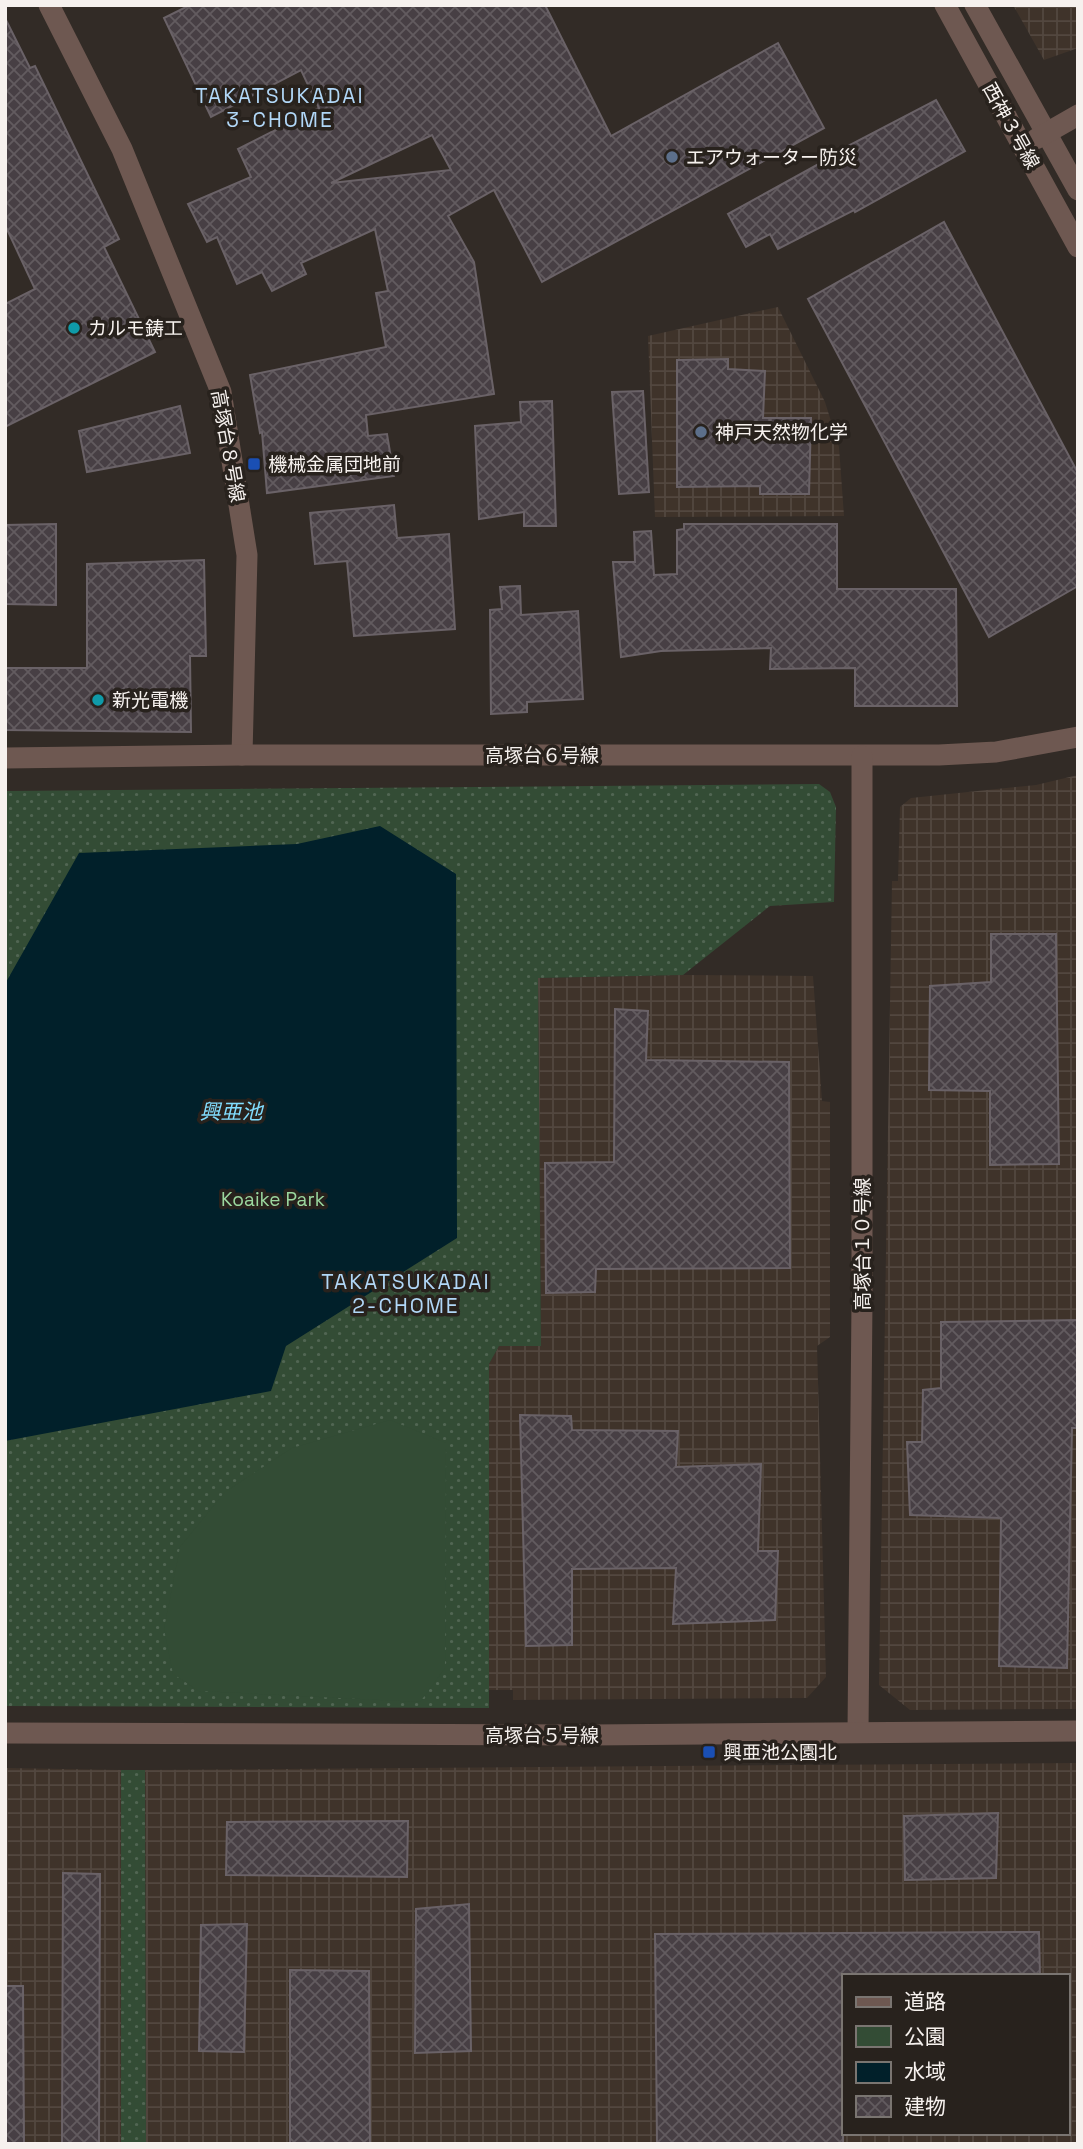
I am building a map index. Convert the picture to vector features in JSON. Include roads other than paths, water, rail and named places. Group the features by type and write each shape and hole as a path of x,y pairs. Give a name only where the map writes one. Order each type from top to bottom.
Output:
{"street":[{"name":"高塚台８号線","path":"49,5 122,149 221,392 247,555 242,755"},
{"name":"西神３号線","path":"946,5 1078,247"},
{"name":"西神３号線","path":"975,5 1078,190"},
{"path":"1023,149 1045,132 1078,115"},
{"name":"高塚台６号線","path":"5,758 242,755 862,756 996,752 1078,737"},
{"name":"高塚台１０号線","path":"858,1732 862,1315 862,756"},
{"name":"高塚台５号線","path":"5,1733 591,1735 1078,1731"}],"water":[{"name":"興亜池","path":"380,826 456,874 457,1238 286,1346 271,1391 5,1441 5,984 79,853 297,844"}],"place":[{"name":"エアウォーター防災","path":"672,157"},
{"name":"カルモ鋳工","path":"74,328"},
{"name":"神戸天然物化学","path":"701,432"},
{"name":"機械金属団地前","path":"254,464"},
{"name":"新光電機","path":"98,700"},
{"name":"興亜池公園北","path":"709,1752"}],"district":[{"name":"TAKATSUKADAI 3-CHOME","path":"280,107"},
{"name":"TAKATSUKADAI 2-CHOME","path":"406,1293"}],"park label":[{"name":"Koaike Park","path":"273,1199"}]}
